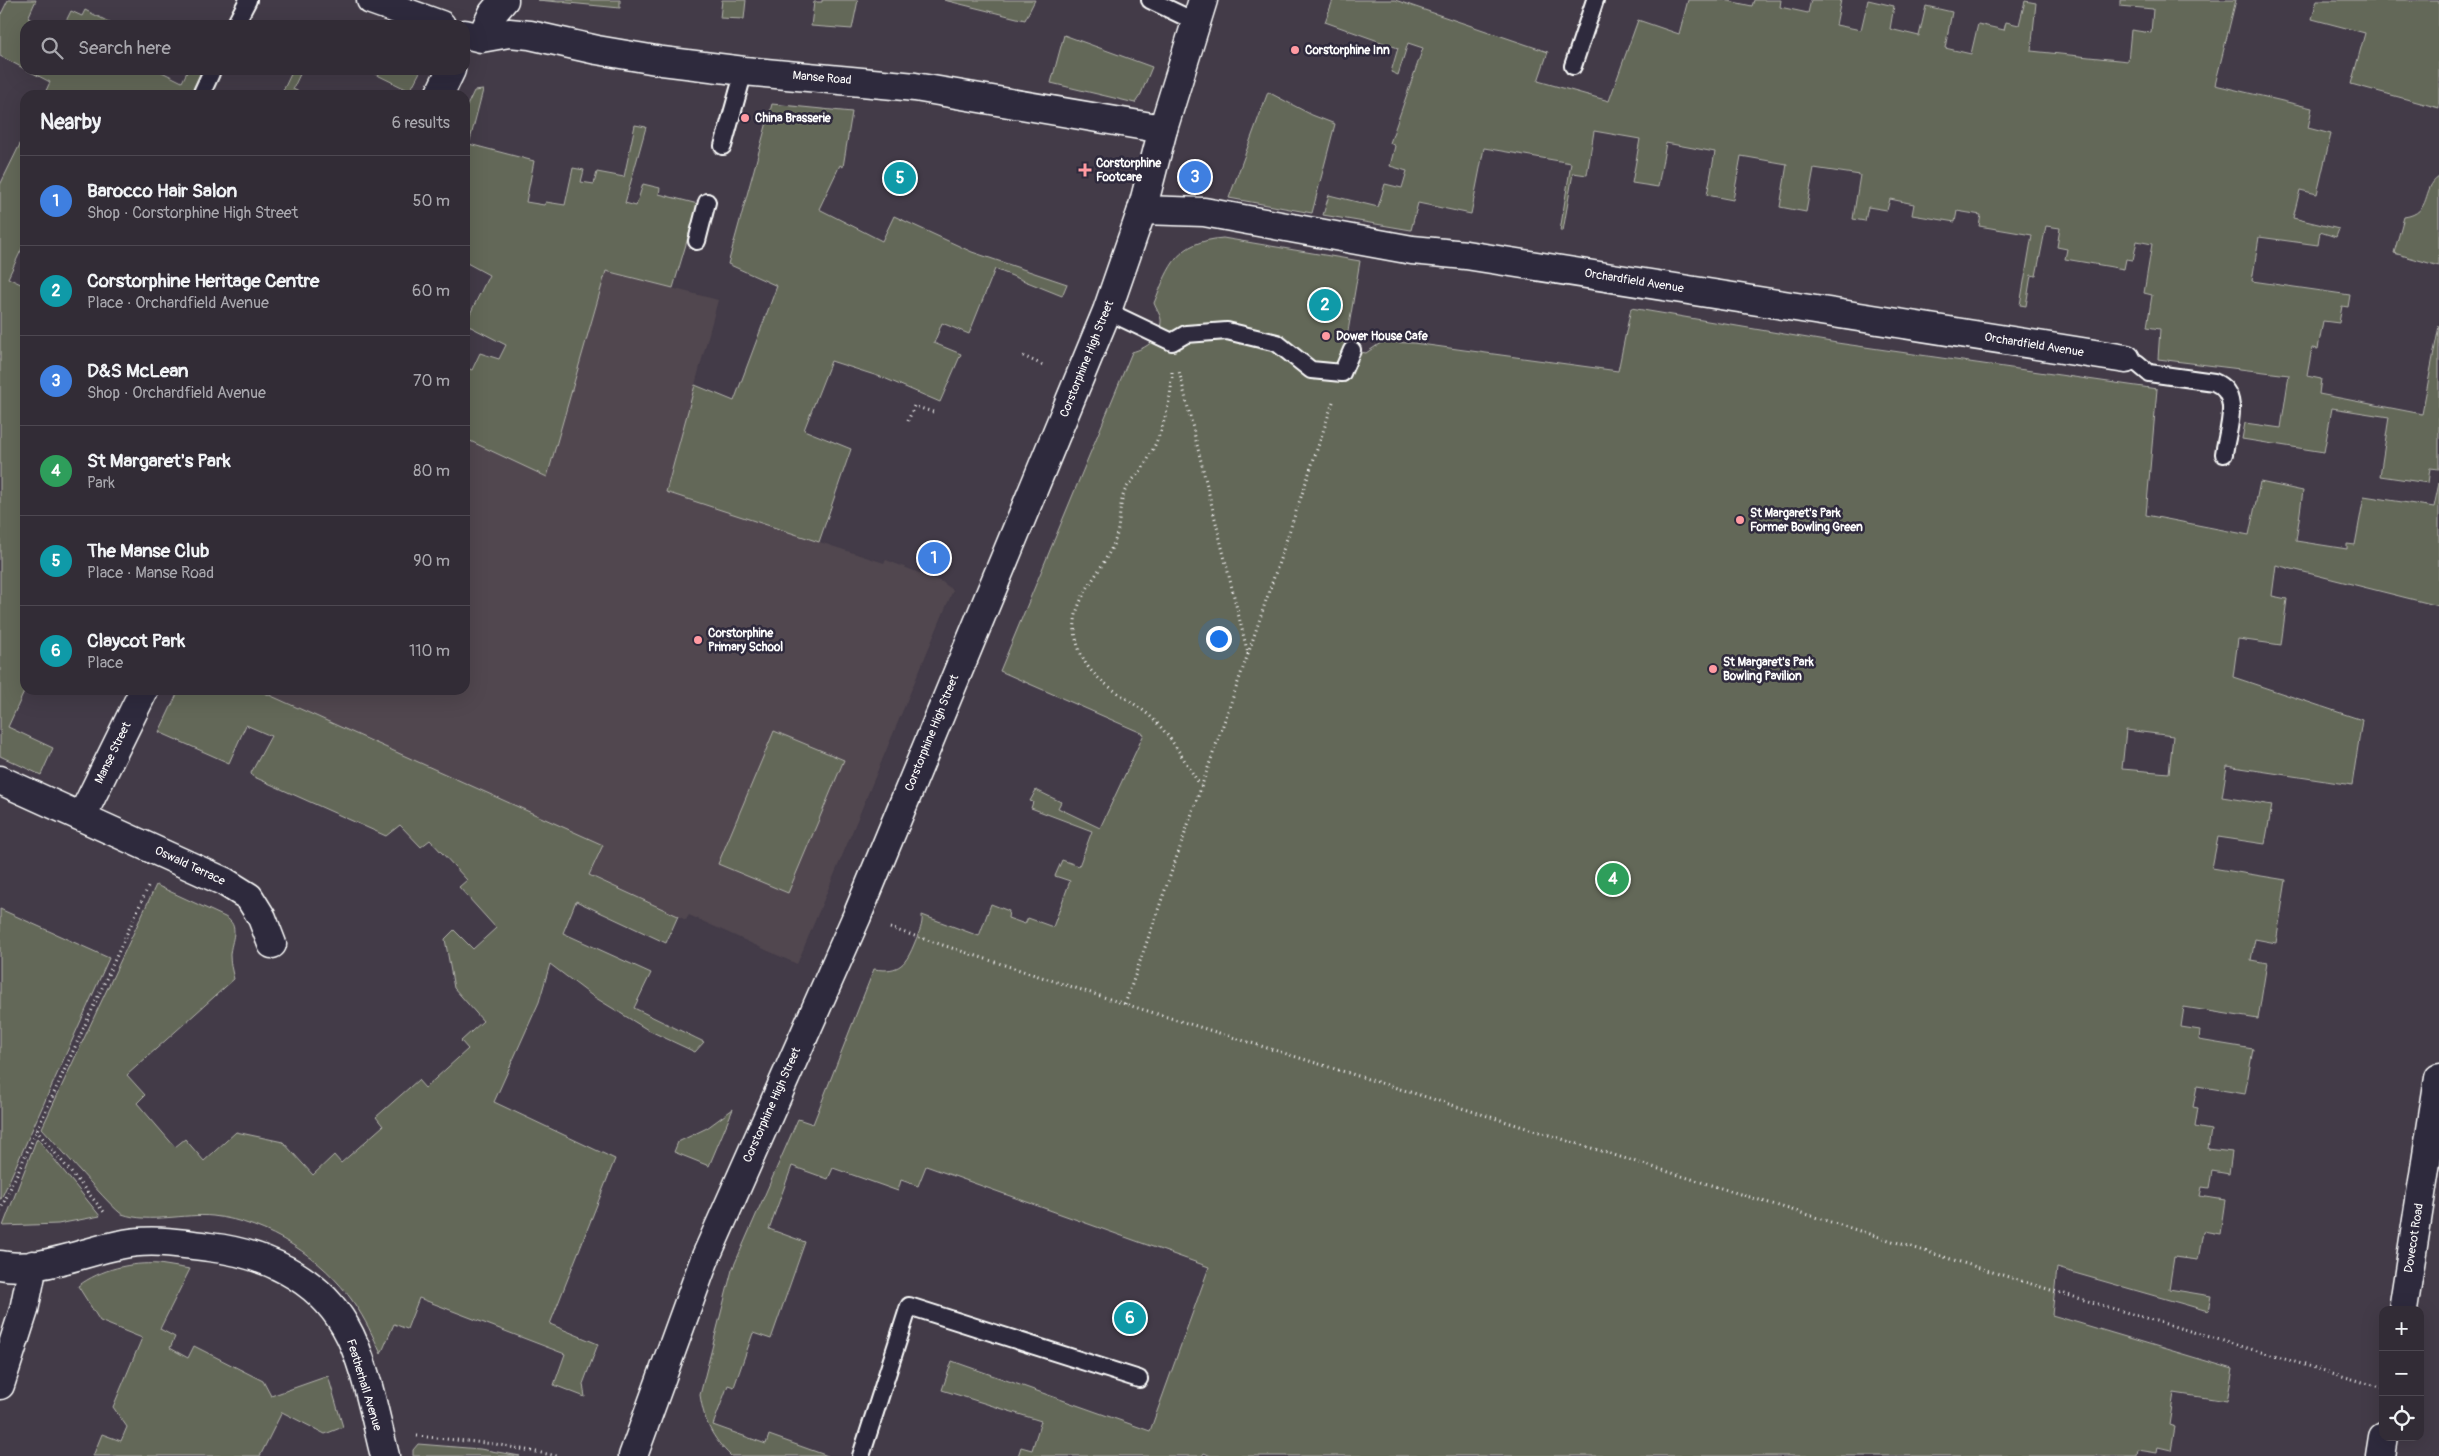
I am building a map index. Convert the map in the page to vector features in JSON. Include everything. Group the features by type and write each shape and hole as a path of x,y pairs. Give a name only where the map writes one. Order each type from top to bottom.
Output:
{"street":[{"path":"371,0 426,20"},
{"name":"Manse Road","path":"470,38 504,0"},
{"name":"Corstorphine High Street","path":"632,1456 704,1261 857,916 1107,311 1142,210 1163,129 1200,11"},
{"name":"Manse Road","path":"470,38 509,33 530,35 597,50 744,71 915,87 1163,129"},
{"path":"441,90 449,75"},
{"name":"Orchardfield Avenue","path":"1142,210 1204,212 1412,250 1476,256 2126,359"},
{"name":"Manse Street","path":"82,816 142,695"},
{"name":"Oswald Terrace","path":"0,780 225,882 249,897 262,918 272,944"},
{"name":"Dovecot Road","path":"2404,1306 2439,1078"},
{"name":"Featherhall Avenue","path":"0,1265 10,1267 33,1265 130,1243 156,1242 240,1252 282,1268 316,1290 345,1326 356,1350 384,1451"},
{"path":"0,1385 24,1310 33,1265"},
{"path":"2380,1456 2382,1441"}],"lane":[{"path":"238,20 248,0"},
{"path":"1150,0 1200,11"},
{"path":"1573,66 1596,0"},
{"path":"723,146 744,71"},
{"path":"203,90 210,75"},
{"path":"697,241 707,202"},
{"path":"1107,311 1172,342 1186,334 1227,331 1277,342 1288,349 1310,370 1342,373 1352,350"},
{"path":"2126,359 2137,363 2149,373 2214,382 2223,386 2228,391 2232,404 2224,454"},
{"path":"861,1456 910,1306 1139,1379"}],"path":[{"path":"1172,342 1248,654"},
{"path":"1172,342 1172,376 1168,403 1159,434 1144,467 1129,482 1124,494 1121,517 1114,542 1105,562 1083,593 1076,614 1075,632 1082,655 1095,675 1133,701 1166,732 1201,786"},
{"path":"1023,356 1046,366"},
{"path":"1125,1004 1315,460 1342,373"},
{"path":"908,421 914,406 936,413"},
{"path":"0,1211 164,853"},
{"path":"857,916 917,938 1125,1004 2054,1291 2379,1387"},
{"path":"36,1130 130,1243"},
{"path":"384,1451 408,1436 429,1436 495,1444 558,1456"}],"shaded area":[{"name":"Corstorphine Primary School","path":"606,271 718,300 666,492 884,563 886,560 942,582 953,590 797,964 689,915 686,920 589,874 602,845 269,695 470,695 470,441 547,477"}],"green space":[{"path":"8,0 36,0 28,18 32,20 20,20 20,66 0,56 0,16"},
{"path":"538,0 620,0 620,8"},
{"path":"722,0 746,0 744,19 720,18"},
{"path":"822,0 858,0 852,29 811,26 814,2 822,2"},
{"path":"944,0 1035,0 1025,20"},
{"path":"1333,0 1395,0 1548,52 1538,81 1609,101 1638,20 1679,34 1688,0 1724,0 1752,6 1754,0 1781,0 1780,7 1808,13 1811,0 1841,0 1836,25 1861,30 1868,0 1894,6 1890,29 1919,36 1926,6 1952,12 1945,48 1971,54 1978,24 2004,30 2006,22 2019,25 2025,1 2036,3 2031,51 2128,61 2131,30 2151,33 2153,9 2120,6 2120,0 2236,0 2215,85 2312,108 2308,128 2331,134 2317,194 2300,190 2293,218 2339,229 2336,237 2320,232 2318,245 2259,237 2252,281 2350,295 2348,307 2342,306 2339,323 2323,321 2318,349 2312,348 2307,376 2321,379 2319,394 2422,414 2439,326 2439,469 2430,468 2428,483 2380,476 2389,417 2332,408 2324,452 2242,439 2245,423 2281,428 2289,375 2158,359 2160,329 2147,327 2152,295 2144,293 2152,244 2137,241 2133,260 2126,259 2124,269 2065,259 2067,249 2057,247 2060,228 2046,226 2036,276 2031,275 2026,306 2020,305 2032,235 1979,226 1981,215 1957,211 1955,222 1912,215 1914,204 1890,199 1887,210 1868,207 1865,221 1853,219 1860,175 1814,168 1806,212 1780,207 1787,164 1741,156 1733,200 1707,195 1715,152 1666,143 1658,187 1632,183 1640,139 1594,131 1587,175 1573,173 1563,231 1560,231 1571,163 1484,148 1471,214 1418,203 1411,230 1323,215 1329,195 1378,207 1385,184 1402,188 1407,171 1390,166 1395,146 1390,143 1423,48 1408,43 1398,75 1391,72 1398,48 1325,22"},
{"path":"2317,0 2439,0 2439,108 2351,84 2365,33 2312,19"},
{"path":"85,10 105,20 66,20 71,11 82,16"},
{"path":"1064,35 1152,67 1141,94 1135,103 1051,83"},
{"path":"37,75 168,75 182,82 186,75 200,75 192,90 46,90 50,82"},
{"path":"291,75 300,75 293,89 295,90 283,90"},
{"path":"377,75 418,75 411,90"},
{"path":"483,90 470,140 470,99 474,91"},
{"path":"1268,92 1312,115 1335,124 1312,213 1229,198"},
{"path":"772,104 852,112 843,167 840,165 819,209 882,241 894,216 972,252 1067,284 1062,296 995,269 969,334 942,323 934,343 961,354 940,402 884,378 831,361 804,430 851,449 819,542 666,492 695,385 734,401 777,286 728,264"},
{"path":"635,125 646,127 625,203 636,206 643,184 660,188 659,194 698,204 673,288 606,271 547,477 470,441 470,369 472,370 480,353 499,359 506,345 470,327 470,314 489,275 470,265 470,144 534,161 526,202 544,205 546,202 565,205 573,168 584,170 581,182 594,184 597,172 624,177"},
{"path":"20,144 20,253 8,278 20,284 20,695 23,695 8,727 53,748 41,775 0,756 0,185"},
{"path":"2439,177 2439,266 2394,253 2404,217 2419,211 2430,187"},
{"path":"1223,238 1360,261 1345,349 1366,353 1382,342 1413,343 1618,371 1631,308 1837,343 2157,389 2146,515 2249,535 2260,482 2303,491 2296,541 2347,549 2347,544 2355,545 2364,496 2434,507 2439,483 2439,606 2276,565 2272,596 2287,599 2281,645 2238,639 2233,677 2362,720 2352,785 2227,766 2222,797 2272,805 2265,844 2218,837 2212,868 2286,880 2276,943 2255,939 2251,960 2267,963 2258,1019 2184,1007 2181,1027 2200,1030 2199,1040 2253,1049 2245,1094 2197,1086 2193,1107 2198,1108 2195,1127 2211,1130 2208,1149 2232,1152 2229,1174 2212,1171 2209,1188 2202,1187 2200,1196 2225,1200 2220,1234 2203,1231 2198,1260 2174,1257 2169,1289 2211,1296 2208,1311 2057,1268 2052,1315 2233,1369 2227,1401 2174,1393 2169,1425 2175,1427 2171,1450 2158,1447 2157,1453 2138,1450 2137,1456 1211,1456 1204,1453 1202,1456 1018,1456 1021,1447 1032,1450 1041,1421 942,1390 952,1361 1150,1431 1209,1267 926,1166 918,1186 901,1180 898,1191 833,1168 828,1179 792,1166 769,1229 805,1242 771,1339 753,1333 734,1387 728,1385 713,1425 766,1444 769,1435 828,1456 731,1456 719,1443 707,1421 700,1395 732,1270 798,1119 813,1124 874,969 890,970 905,961 912,950 919,932 922,915 979,936 991,904 1009,911 1008,918 1025,924 1028,918 1053,927 1070,881 1055,876 1062,860 1079,866 1092,831 1031,808 1033,802 1030,801 1036,790 1061,802 1058,808 1100,828 1144,734 1000,671 1132,352 1147,345 1158,334 1161,320 1154,303 1165,277 1177,257 1195,244","holes":["2126,730 2173,736 2169,773 2122,769"]},
{"path":"177,695 269,695 603,845 589,875 678,916 666,943 576,901 563,933 651,973 634,1008 704,1042 695,1052 648,1030 591,995 550,964 539,1002 494,1102 615,1159 550,1324 598,1344 583,1384 585,1397 554,1385 565,1354 419,1298 407,1329 394,1324 381,1354 362,1315 341,1287 327,1271 292,1245 274,1234 254,1226 213,1216 144,1218 122,1214 96,1189 42,1128 156,885 225,917 233,925 234,929 230,955 234,979 127,1075 145,1095 137,1103 175,1147 185,1139 204,1161 236,1132 283,1142 313,1175 334,1155 341,1163 383,1126 376,1117 418,1080 425,1088 468,1049 461,1041 483,1021 454,988 445,939 454,930 473,949 496,928 459,887 467,880 430,840 421,847 400,825 386,836 252,776 251,773 271,736 246,725 229,763 159,732"},
{"path":"774,731 844,760 788,893 718,864"},
{"path":"0,909 109,958 1,1199 0,1199"},
{"path":"733,1109 709,1166 674,1152 678,1142 707,1128"},
{"path":"37,1138 100,1216 58,1224 3,1226"},
{"path":"138,1264 159,1264 190,1269 160,1329 175,1337 170,1348 188,1358 194,1346 263,1381 271,1396 328,1376 343,1427 325,1434 282,1412 260,1456 93,1456 102,1434 121,1441 127,1427 113,1407 142,1338 100,1321 78,1286 96,1275 117,1268"},
{"path":"418,1444 480,1449 520,1456 413,1456 413,1450"}],"place":[{"name":"Corstorphine Inn","path":"1295,50"},
{"name":"China Brasserie","path":"745,118"},
{"name":"Corstorphine Footcare","path":"1085,170"},
{"name":"D&S McLean","path":"1195,177"},
{"name":"The Manse Club","path":"900,178"},
{"name":"Corstorphine Heritage Centre","path":"1325,305"},
{"name":"Dower House Cafe","path":"1326,336"},
{"name":"St Margaret's Park Former Bowling Green","path":"1740,520"},
{"name":"Barocco Hair Salon","path":"934,558"},
{"name":"Corstorphine Primary School","path":"698,640"},
{"name":"St Margaret's Park Bowling Pavilion","path":"1713,669"},
{"name":"St Margaret's Park","path":"1613,879"},
{"name":"Claycot Park","path":"1130,1318"}]}
